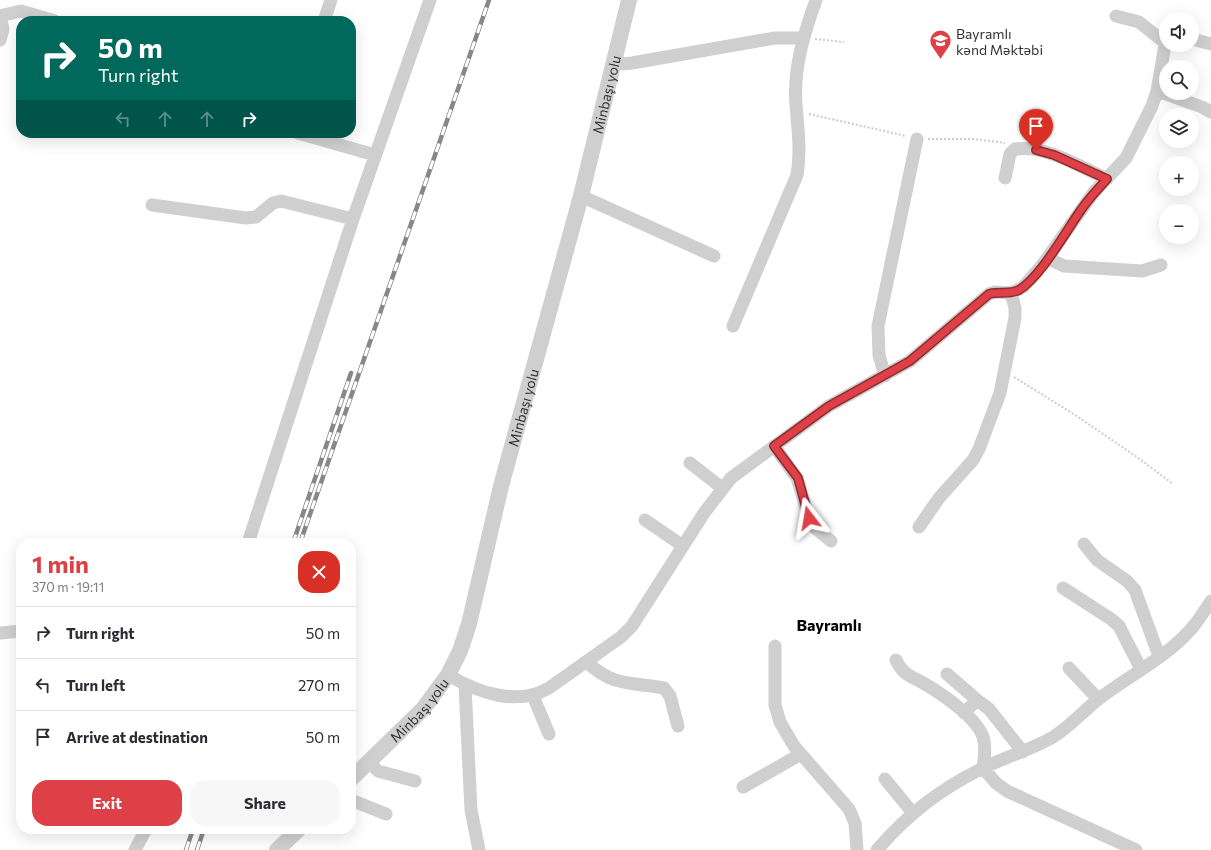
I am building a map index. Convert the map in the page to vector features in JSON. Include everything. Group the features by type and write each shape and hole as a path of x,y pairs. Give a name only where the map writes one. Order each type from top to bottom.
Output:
{"street":[{"path":"326,16 331,0"},
{"path":"250,538 374,155 430,0"},
{"name":"Minbaşı yolu","path":"356,774 423,709 448,676 460,652 469,624 501,486 581,196 629,0"},
{"path":"733,326 797,176 800,161 796,90 802,38 816,0"},
{"path":"0,40 3,28 0,16 21,12 36,16"},
{"path":"1116,16 1139,22 1159,36"},
{"path":"614,61 623,64 632,63 775,38 802,38"},
{"path":"1199,41 1211,44"},
{"path":"448,676 465,686 502,696 524,698 533,696 550,688 621,637 632,626 722,488 740,471 829,406 910,361 989,294 995,292 1011,293 1023,287 1048,258 1082,208 1126,158 1152,106 1157,91 1163,52"},
{"path":"1157,91 1202,107 1211,112"},
{"path":"315,138 374,155"},
{"path":"885,376 879,355 878,326 917,138"},
{"path":"1005,178 1010,154 1015,148 1022,148 1054,155 1107,179"},
{"path":"581,196 714,256"},
{"path":"152,205 246,218 256,217 273,203 281,201 353,219"},
{"path":"1048,258 1064,266 1142,271 1161,265"},
{"path":"919,527 939,498 973,460 980,449 1000,393 1015,318 1015,308 1011,293"},
{"path":"774,446 798,478 809,518 816,528 831,541"},
{"path":"690,463 722,488"},
{"path":"645,520 683,546"},
{"path":"1084,544 1097,560 1127,582 1135,590 1159,656"},
{"path":"1063,588 1111,619 1119,626 1141,668"},
{"path":"877,850 912,812 953,784 982,768 1023,752 1059,733 1098,699 1159,656 1192,628 1211,601"},
{"path":"0,633 16,632"},
{"path":"775,646 776,714 783,728 801,754 849,809 855,823 857,850"},
{"path":"896,660 900,670 944,694 964,713 984,739 982,768 996,783 1007,791 1136,850"},
{"path":"587,662 599,674 612,680 664,688 670,696 678,726"},
{"path":"1069,668 1098,699"},
{"path":"947,674 993,713 1023,752"},
{"path":"465,686 471,810 479,850"},
{"path":"533,696 549,734"},
{"path":"964,713 977,700"},
{"path":"743,787 801,754"},
{"path":"369,762 378,771 415,781"},
{"path":"886,779 912,812"},
{"path":"356,802 386,814"},
{"path":"135,850 143,834"},
{"path":"277,850 294,834"}],"path":[{"path":"802,38 844,42"},
{"path":"1003,373 1016,377 1075,415 1137,457 1173,484"}],"railway":[{"path":"302,538 489,0"},
{"path":"295,538 351,373"},
{"path":"186,850 191,834"},
{"path":"197,850 202,834"}],"place":[{"name":"Bayramlı kənd Məktəbi","path":"940,60"}],"district":[{"name":"Bayramlı","path":"829,624"}],"route":[{"path":"809,518 798,478 774,446 816,414 840,399 885,376 910,361 980,300 989,294 995,292 1011,293 1023,287 1043,264 1094,192 1107,179 1054,155 1036,150"}]}
